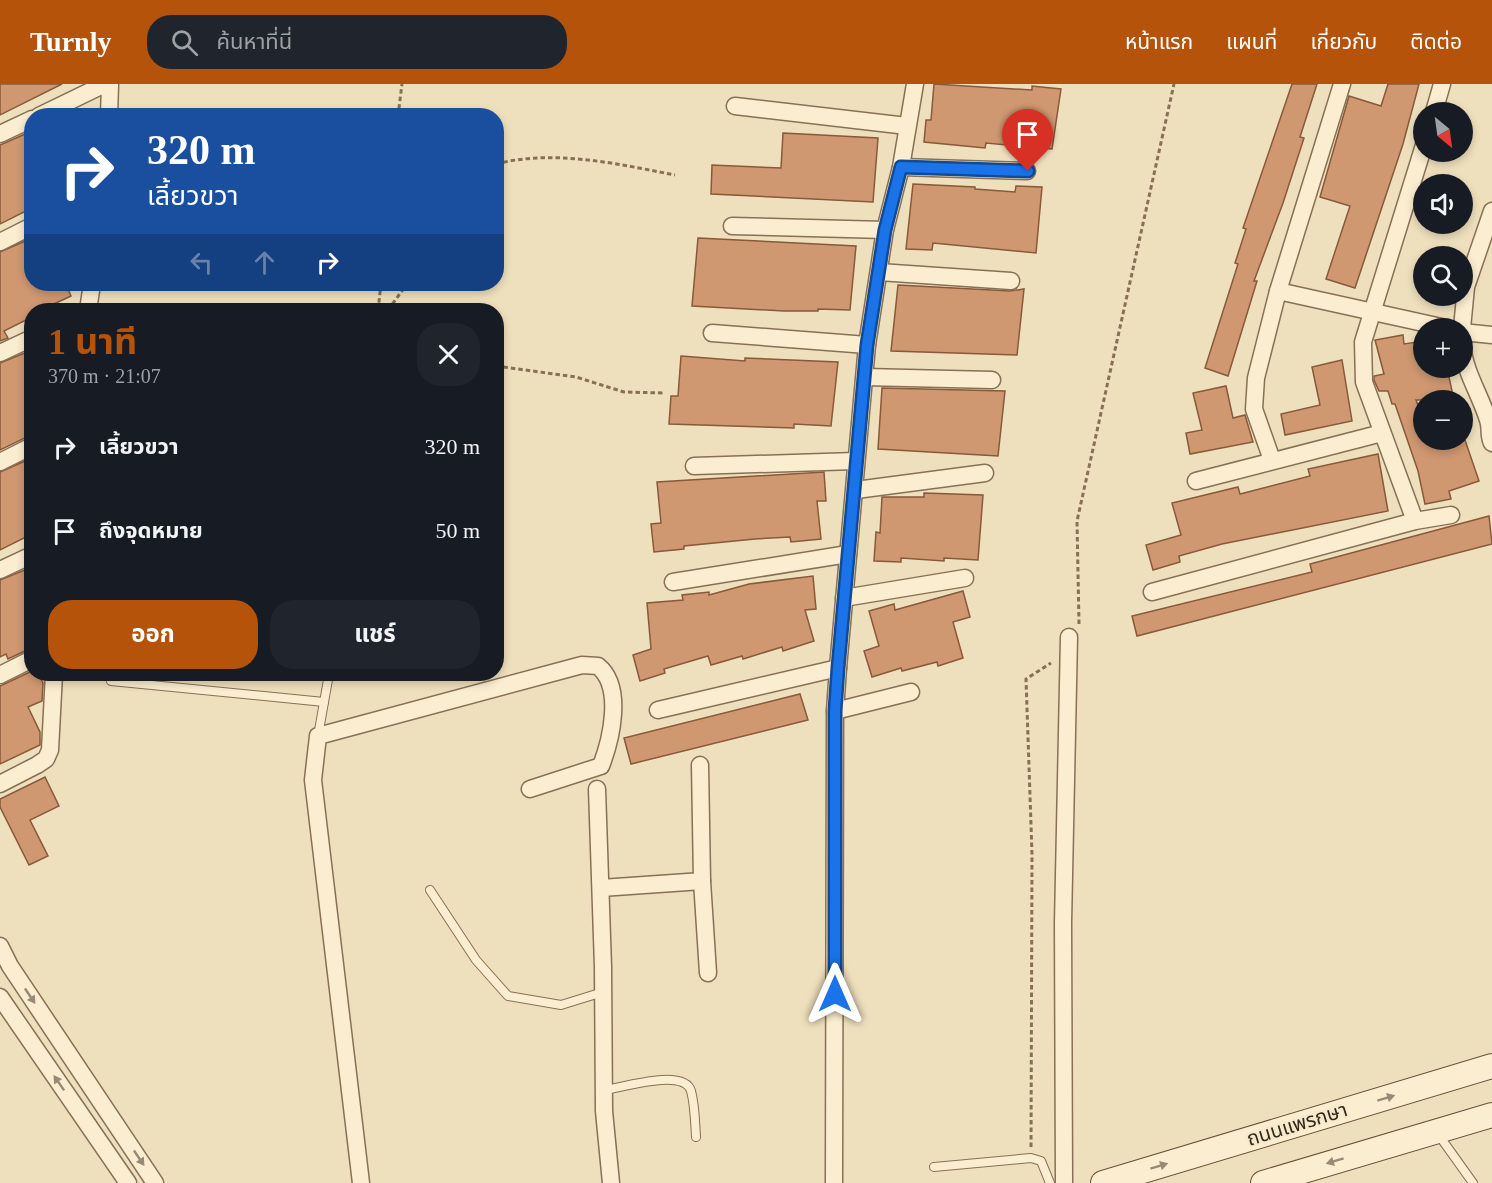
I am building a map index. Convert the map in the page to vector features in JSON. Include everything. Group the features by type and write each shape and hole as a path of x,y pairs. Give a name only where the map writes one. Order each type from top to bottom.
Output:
{"main road":[{"name":"ถนนแพรกษา","path":"1103,1183 1492,1066"},
{"path":"1267,1182 1492,1115"}],"street":[{"path":"56,108 105,84"},
{"path":"109,108 110,84"},
{"path":"834,1183 835,711 838,668 867,345 885,230 901,167 915,84"},
{"path":"1272,460 1254,409 1256,378 1278,291 1342,84"},
{"path":"1437,102 1442,84"},
{"path":"735,106 907,126"},
{"path":"0,134 24,123"},
{"path":"1415,521 1364,382 1363,342 1419,162"},
{"path":"901,167 1028,171"},
{"path":"1463,318 1466,287 1492,211"},
{"path":"732,226 885,230"},
{"path":"0,242 24,230"},
{"path":"879,272 1011,281"},
{"path":"1278,291 1413,321"},
{"path":"1473,332 1492,335"},
{"path":"711,333 867,345"},
{"path":"0,352 24,342"},
{"path":"865,377 992,380"},
{"path":"1471,378 1491,423 1489,438 1492,442"},
{"path":"1196,481 1382,433"},
{"path":"0,462 24,451"},
{"path":"694,466 855,461"},
{"path":"855,490 985,473"},
{"path":"1152,592 1415,521 1451,515"},
{"path":"673,582 848,554"},
{"path":"0,570 24,559"},
{"path":"844,598 965,578"},
{"path":"1064,1183 1063,923 1074,635"},
{"path":"0,675 24,663"},
{"path":"361,1183 313,780 318,736 582,665 598,666 609,679 612,697 610,737 601,766 530,789"},
{"path":"658,710 838,668"},
{"path":"0,784 46,759 50,750 54,681"},
{"path":"835,711 911,692"},
{"path":"700,765 702,881 708,973"},
{"path":"597,789 604,992 604,1112 611,1183"},
{"path":"601,888 702,881"},
{"path":"0,946 9,966 155,1183"},
{"path":"0,997 128,1183"},
{"path":"82,1116 102,1103"}],"lane":[{"path":"111,681 324,702"},
{"path":"318,736 328,681"},
{"path":"430,890 476,960 508,996 561,1005 604,992"},
{"path":"605,1090 673,1078 685,1082 691,1090 696,1137"},
{"path":"1436,1131 1473,1183"},
{"path":"934,1167 1031,1158 1041,1161 1050,1183"}],"path":[{"path":"399,108 402,84"},
{"path":"1074,635 1077,521 1174,84"},
{"path":"504,162 522,157 599,162 675,175"},
{"path":"504,367 576,377 624,392 664,393"},
{"path":"1031,1158 1032,854 1026,679 1053,662"}],"building":[{"path":"0,84 62,84 0,115"},
{"path":"934,84 1032,90 1032,86 1061,89 1052,149 986,143 985,148 924,142 926,120 931,120"},
{"path":"1292,84 1317,84 1300,137 1304,138 1254,281 1257,281 1228,376 1205,368 1238,264 1235,263 1246,229 1243,228"},
{"path":"1388,84 1419,84 1403,144 1355,288 1326,279 1350,206 1320,197 1349,96 1381,106"},
{"path":"783,133 878,138 873,202 711,194 712,165 781,168"},
{"path":"24,134 24,212 0,224 0,145"},
{"path":"913,184 975,187 975,189 1015,192 1016,186 1042,187 1036,253 933,243 932,250 906,249"},
{"path":"698,238 856,246 850,310 784,311 692,306"},
{"path":"24,242 24,291 69,291 71,296 56,303 24,303 24,321 4,331 8,338 0,341 0,252"},
{"path":"898,285 1010,291 1024,289 1017,355 891,351"},
{"path":"1403,335 1404,344 1413,343 1413,378 1449,378 1452,390 1413,390 1413,450 1468,450 1479,481 1449,491 1451,499 1425,504 1418,471 1395,404 1392,404 1388,391 1379,391 1374,380 1374,376 1384,374 1375,340"},
{"path":"24,353 24,438 0,450 0,363"},
{"path":"681,356 745,361 745,358 838,362 831,426 794,424 794,428 669,424 671,396 678,396"},
{"path":"1342,360 1352,421 1285,435 1281,414 1320,405 1312,367"},
{"path":"1226,386 1233,418 1245,415 1253,442 1190,454 1186,433 1202,430 1193,393"},
{"path":"882,388 1005,391 998,456 878,449"},
{"path":"1378,454 1388,511 1222,544 1179,556 1180,562 1153,570 1146,545 1181,535 1172,503 1238,487 1240,494 1310,476 1308,469"},
{"path":"24,462 24,538 0,550 0,472"},
{"path":"824,472 826,501 817,501 821,539 791,542 790,537 755,539 684,546 684,549 654,552 651,524 661,523 657,482"},
{"path":"924,493 983,495 978,560 944,558 944,561 901,558 901,562 874,561 876,532 880,533 882,497 924,497"},
{"path":"1489,516 1492,544 1137,636 1132,616 1312,572 1310,564"},
{"path":"24,570 24,651 8,659 6,654 0,657 0,580"},
{"path":"813,576 816,609 805,610 814,641 783,651 782,647 743,659 742,656 711,665 708,656 664,669 665,673 640,681 633,655 651,649 647,603 683,600 682,595 709,592 709,595 749,584"},
{"path":"963,591 970,617 953,622 963,658 938,666 937,662 902,671 901,668 872,677 864,651 879,646 869,611 894,604 895,610"},
{"path":"24,675 24,681 42,681 43,683 42,701 28,707 40,732 40,745 0,764 0,686"},
{"path":"800,694 808,720 631,764 624,738"},
{"path":"45,777 59,806 30,820 48,856 29,865 0,807 0,799"}],"route":[{"path":"835,994 835,711 861,402 867,345 885,230 901,167 1028,171"}]}
